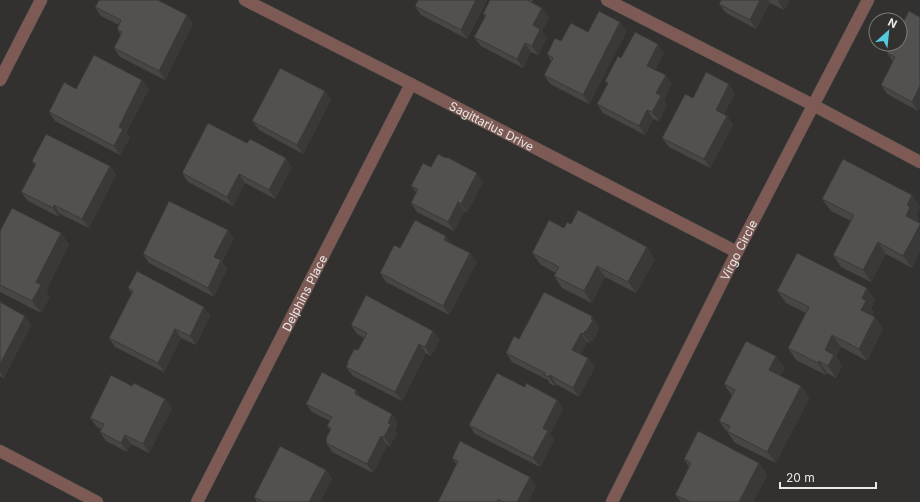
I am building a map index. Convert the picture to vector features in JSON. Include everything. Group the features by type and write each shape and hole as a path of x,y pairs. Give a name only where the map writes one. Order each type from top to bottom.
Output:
{"street":[{"path":"0,80 41,0"},
{"name":"Sagittarius Drive","path":"245,0 737,252"},
{"path":"607,0 813,105 920,162"},
{"name":"Virgo Circle","path":"612,502 737,252 868,0"},
{"name":"Delphins Place","path":"197,502 411,84"},
{"path":"0,451 97,502"}],"building":[{"path":"99,0 158,0 187,15 159,71 114,48 122,32 117,29 121,20 95,7"},
{"path":"418,0 476,0 461,30 415,6"},
{"path":"490,0 527,0 542,8 533,25 540,29 532,46 525,43 517,59 474,37 486,15 483,14"},
{"path":"721,0 760,0 750,20 719,4"},
{"path":"599,11 620,22 583,95 544,75 553,58 547,54 555,38 561,41 571,23 588,32"},
{"path":"909,11 920,17 920,86 912,102 881,85 895,57 888,52 908,52"},
{"path":"635,32 658,44 647,66 666,75 656,93 661,96 652,112 647,110 639,126 597,104 608,83 605,81 618,56 621,58"},
{"path":"94,55 142,80 119,127 123,129 114,146 49,112 64,82 76,89"},
{"path":"280,68 325,91 297,145 252,121"},
{"path":"706,72 729,84 716,110 727,116 704,159 662,138 685,94 693,98"},
{"path":"208,123 247,143 250,139 286,158 269,190 239,174 227,197 182,173"},
{"path":"46,134 110,166 82,219 54,205 53,208 21,192 36,164 32,161"},
{"path":"438,154 446,158 447,157 477,173 461,204 458,202 448,222 411,203 418,189 411,186 423,163 431,167"},
{"path":"843,159 912,195 907,205 910,207 906,216 920,223 920,225 903,256 878,242 863,270 833,255 854,215 822,199"},
{"path":"169,201 228,230 214,257 221,260 208,288 143,254"},
{"path":"12,208 61,233 36,282 41,285 32,301 0,285 0,231"},
{"path":"578,210 647,247 628,282 597,266 584,291 554,276 559,267 532,253 549,220 564,228 567,222 571,224"},
{"path":"415,220 446,236 444,240 470,253 443,306 380,273 394,245 400,248"},
{"path":"797,253 867,288 862,298 866,301 861,310 875,317 859,349 832,335 825,350 834,355 828,366 819,361 818,363 788,348 809,307 777,291"},
{"path":"137,271 204,307 190,336 175,329 158,363 109,338 133,291 128,288"},
{"path":"544,292 592,316 591,319 593,320 586,332 585,331 583,334 581,333 572,350 588,358 573,388 550,375 549,377 544,375 545,373 506,353 514,336 519,339"},
{"path":"366,295 433,331 425,347 419,344 395,392 346,367 354,349 358,350 367,333 351,325"},
{"path":"0,302 25,316 0,364"},
{"path":"746,341 776,356 769,370 801,386 767,452 727,431 730,426 719,421 735,390 724,384"},
{"path":"322,372 356,390 355,394 392,414 388,423 391,424 384,437 381,436 367,464 326,443 326,439 331,428 327,426 332,417 306,404"},
{"path":"497,373 525,387 526,383 557,400 543,428 548,431 533,458 469,425"},
{"path":"111,375 132,386 134,383 165,399 143,444 125,435 121,443 100,432 104,424 90,418"},
{"path":"698,431 759,463 739,502 690,502 675,495 691,463 684,459"},
{"path":"460,441 530,477 517,502 504,502 498,499 497,502 438,502 458,461 452,458"},
{"path":"280,446 326,470 309,502 264,502 254,497"}]}
